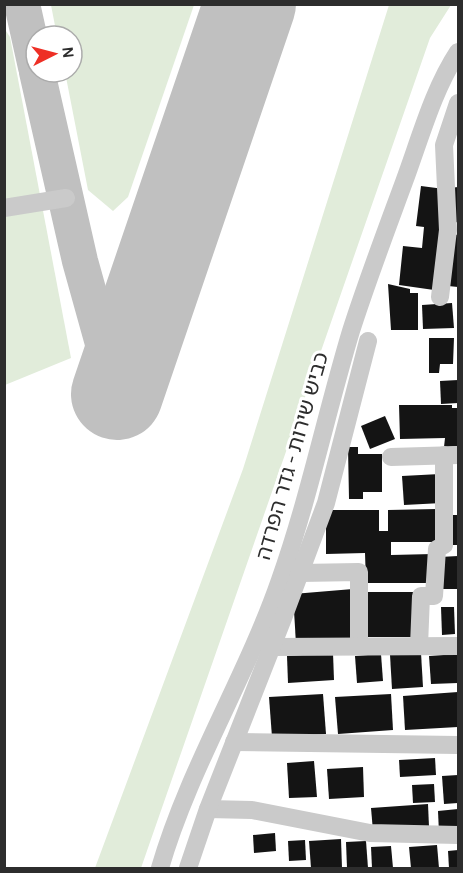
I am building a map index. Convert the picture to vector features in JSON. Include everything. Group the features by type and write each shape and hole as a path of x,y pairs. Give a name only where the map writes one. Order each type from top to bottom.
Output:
{"street":[{"name":"כביש שירות - גדר הפרדה","path":"160,868 191,784 261,630 280,581 308,495 351,332 367,284 430,111 452,61 459,52"},
{"path":"440,297 448,230 444,145 459,102"},
{"path":"4,208 66,198"},
{"path":"188,868 208,809 326,503 369,341"},
{"path":"391,457 451,455 444,545 437,549 434,596 421,596 419,646"},
{"path":"300,573 359,572 359,646"},
{"path":"272,647 459,646"},
{"path":"234,742 459,745"},
{"path":"208,809 252,810 370,833 459,835"}],"green space":[{"path":"51,5 194,5 128,197 113,211 88,190 67,84 84,84 84,24 55,24"},
{"path":"389,5 451,5 430,38 141,868 95,868 243,469"},
{"path":"4,28 10,37 71,358 5,385"}],"building":[{"path":"421,186 444,189 434,290 399,285 403,246 422,248 424,227 416,226"},
{"path":"458,187 458,222 453,223 450,188"},
{"path":"453,234 458,235 458,287 448,286"},
{"path":"388,284 410,289 410,293 418,293 418,330 391,330"},
{"path":"452,303 454,328 423,329 422,305"},
{"path":"429,338 454,338 453,364 440,364 439,373 429,373"},
{"path":"458,380 458,403 441,404 440,381"},
{"path":"399,405 452,405 452,408 458,408 458,446 444,447 445,438 400,439"},
{"path":"385,416 395,439 370,449 361,426"},
{"path":"348,447 358,447 358,454 382,454 382,492 363,492 363,499 349,499"},
{"path":"440,474 442,503 404,505 402,476"},
{"path":"437,509 437,542 391,542 391,555 433,554 433,583 366,583 365,553 326,554 326,510 379,510 379,531 388,531 388,510"},
{"path":"450,515 458,515 458,545 451,545"},
{"path":"458,556 458,589 442,589 440,557"},
{"path":"353,589 356,639 296,644 293,594"},
{"path":"366,592 415,592 414,637 367,637"},
{"path":"441,607 454,607 455,634 442,635"},
{"path":"333,653 334,680 288,683 287,656"},
{"path":"421,653 423,687 392,689 390,655"},
{"path":"381,654 383,681 357,683 355,656"},
{"path":"458,654 458,683 431,684 429,656"},
{"path":"458,692 458,727 405,730 403,696"},
{"path":"323,694 326,734 272,737 269,697"},
{"path":"391,694 393,730 338,734 335,697"},
{"path":"435,758 436,775 400,777 399,760"},
{"path":"314,761 317,797 289,798 287,763"},
{"path":"363,767 364,797 329,799 327,769"},
{"path":"458,775 458,803 444,804 442,776"},
{"path":"434,784 435,802 413,803 412,785"},
{"path":"428,804 429,827 373,831 371,808"},
{"path":"458,809 458,831 439,833 438,811"},
{"path":"275,833 276,851 254,853 253,835"},
{"path":"341,839 342,868 311,868 309,841"},
{"path":"305,840 306,860 289,861 288,841"},
{"path":"366,841 368,868 347,868 346,842"},
{"path":"437,845 439,868 411,868 409,847"},
{"path":"391,846 393,868 372,868 371,847"},
{"path":"458,850 458,868 449,868 448,851"}],"taxiway":[{"path":"22,4 26,24"},
{"path":"40,84 80,261 117,394"}],"runway":[{"path":"117,394 250,4"}]}
